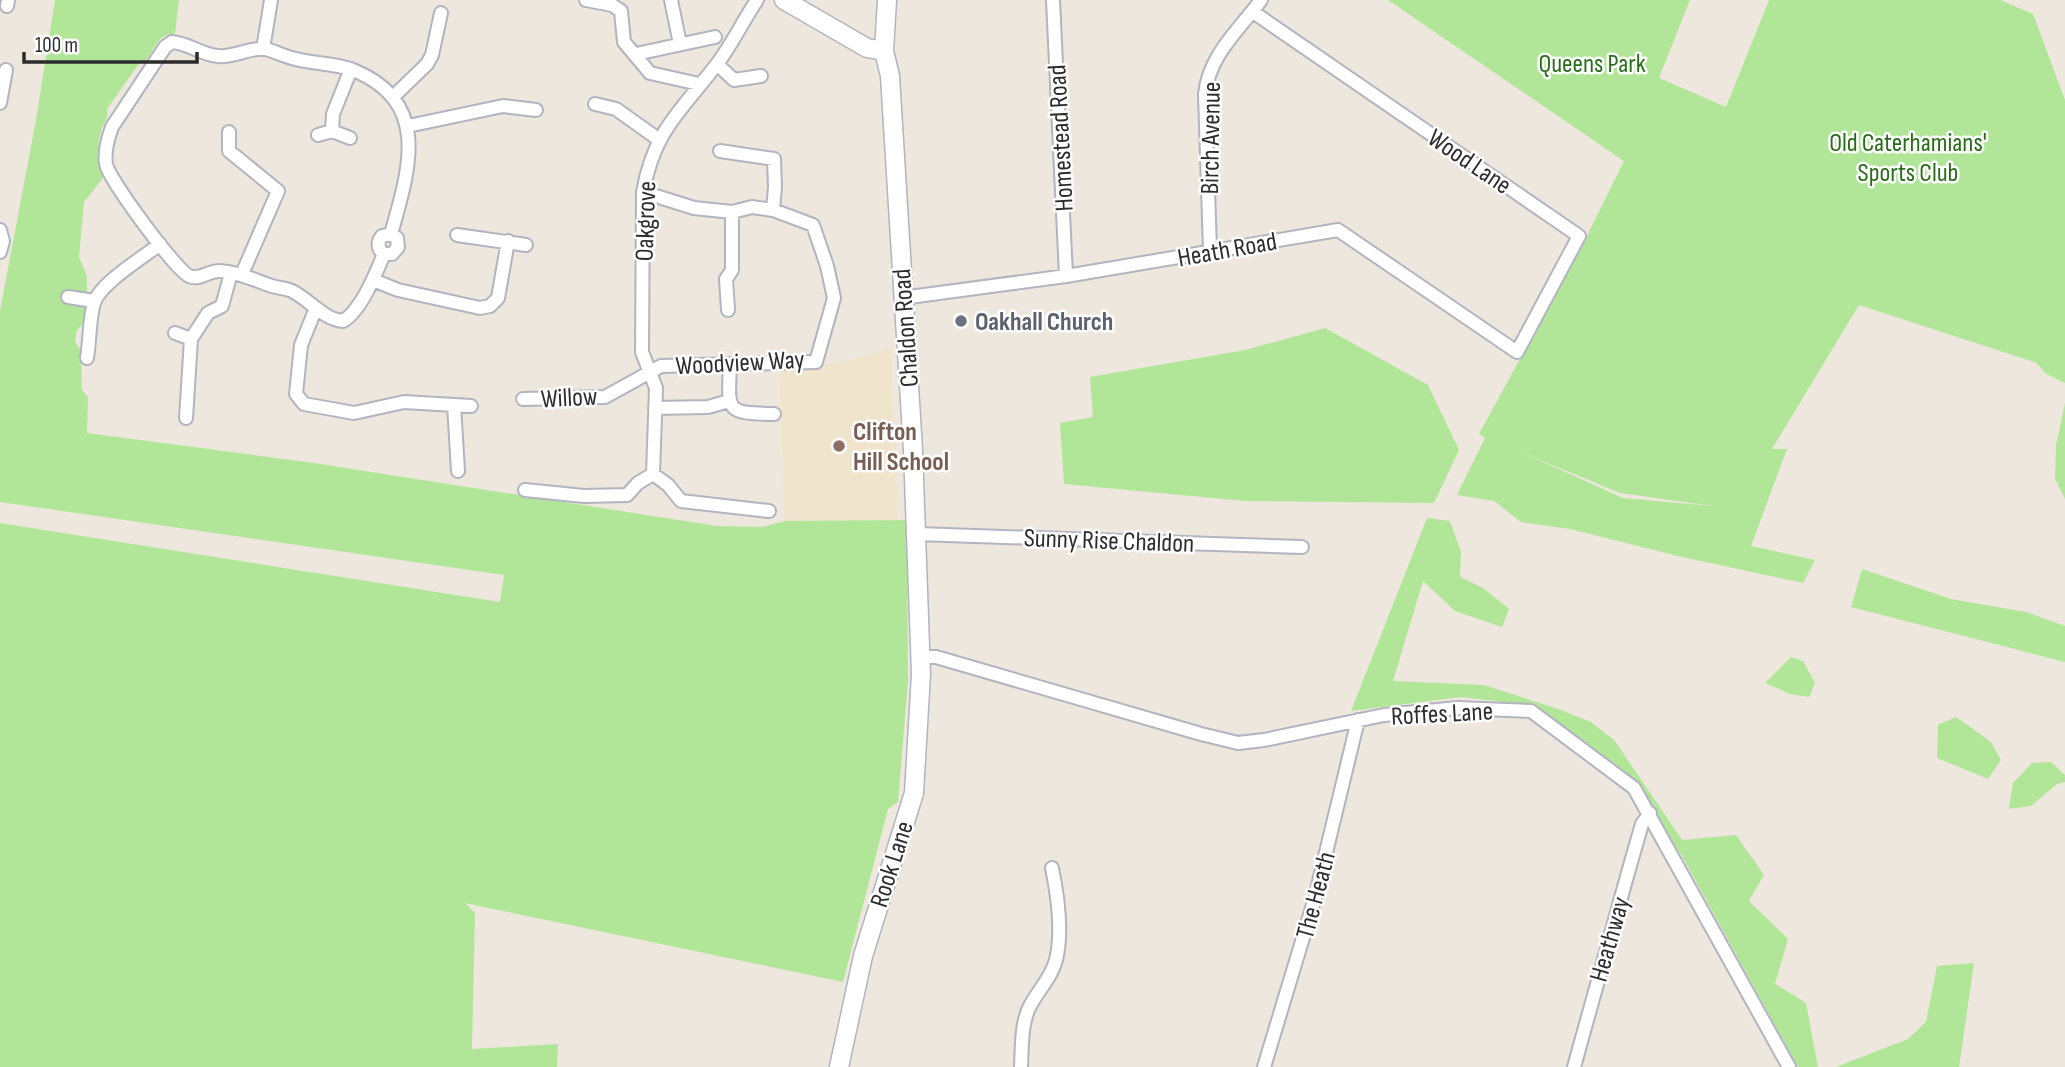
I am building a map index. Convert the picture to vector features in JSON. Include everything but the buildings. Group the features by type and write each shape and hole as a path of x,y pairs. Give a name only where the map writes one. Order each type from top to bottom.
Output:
{"main road":[{"path":"784,0 867,48 884,51"},
{"name":"Chaldon Road","path":"887,0 884,51 890,76 917,534 920,657"},
{"name":"Rook Lane","path":"839,1067 863,956 914,793 920,657"}],"street":[{"path":"263,48 271,0"},
{"path":"586,0 612,3 621,11 624,42 650,73 699,84"},
{"path":"671,0 680,44"},
{"name":"Oakgrove","path":"653,474 656,388 642,352 643,192 647,166 669,120 717,64 757,0"},
{"name":"Homestead Road","path":"1053,0 1066,276"},
{"name":"Birch Avenue","path":"1210,251 1206,82 1221,51 1261,0"},
{"name":"Wood Lane","path":"1253,12 1579,236 1517,352"},
{"path":"393,97 427,64 444,33 441,13"},
{"path":"636,54 715,37"},
{"path":"172,42 219,57 263,48 296,59 351,69 379,84 393,97 401,106 408,126 403,188 391,234 382,236 379,249 384,254 373,279 355,309 343,321 316,308 292,291 237,273 210,271 198,277 188,275 160,244 113,181 106,165 108,137 112,127 164,47 172,42"},
{"path":"717,64 734,80 761,76"},
{"path":"332,131 333,114 351,69"},
{"path":"0,101 6,70"},
{"path":"595,104 616,109 658,139"},
{"path":"408,126 503,106 536,110"},
{"path":"318,135 332,131 350,138"},
{"path":"186,418 191,339 208,313 222,306 278,191 229,151 229,132"},
{"path":"720,151 774,159 773,210"},
{"name":"Woodview Way","path":"643,192 694,208 732,212 752,207 800,218 813,226 827,266 834,298 816,362 661,366 651,371"},
{"path":"727,310 726,279 732,270 732,212"},
{"path":"0,230 3,240 0,252"},
{"name":"Heath Road","path":"902,298 1066,276 1338,230 1517,352"},
{"path":"457,235 526,245"},
{"path":"373,279 410,293 480,308 490,306 498,298 508,241"},
{"path":"87,358 94,301 119,275 160,244"},
{"path":"68,296 94,301"},
{"path":"316,308 301,345 296,394 304,404 354,412 404,402 471,406"},
{"path":"175,333 191,339"},
{"path":"730,365 729,401 735,410 742,413 774,414"},
{"name":"Willow","path":"523,399 605,397 651,371"},
{"path":"655,408 708,407 729,401"},
{"path":"454,405 458,471"},
{"path":"525,490 584,496 627,495 638,483 653,474 668,485 681,501 769,511"},
{"name":"Sunny Rise Chaldon","path":"917,534 1302,547"},
{"name":"Roffes Lane","path":"920,657 936,657 1238,743 1384,715 1458,708 1531,711 1634,789 1650,813 1789,1067"},
{"name":"The Heath","path":"1264,1067 1315,898 1342,796 1358,720"},
{"name":"Heathway","path":"1574,1067 1642,824 1650,813"},
{"path":"1021,1067 1028,1010 1048,979 1056,960 1058,897 1052,868"}],"shaded area":[{"name":"Clifton Hill School","path":"891,348 898,520 785,521 779,372 849,360"}],"green space":[{"path":"55,0 179,0 175,34 158,42 107,109 99,143 103,178 84,202 79,257 87,276 87,293 69,291 67,301 87,306 84,323 77,330 75,342 81,350 82,390 88,397 87,433 314,463 717,526 762,527 785,521 907,520 908,681 898,802 888,809 843,982 465,903 475,913 472,1049 558,1044 557,1067 0,1067 0,523 500,602 504,575 0,502 0,311 36,120"},
{"name":"Old Caterhamians' Sports Club","path":"1388,0 1690,0 1659,78 1726,107 1769,0 2000,0 2033,14 2065,100 2065,383 2045,373 2037,363 1859,305 1772,449 1787,449 1751,546 1815,560 1803,583 1570,529 1521,522 1494,501 1457,495 1485,438 1479,434 1587,236 1624,161","holes":["1521,452 1620,493 1713,506 1623,498"]},
{"path":"1325,328 1428,385 1459,450 1434,503 1245,501 1064,484 1060,423 1093,417 1090,377 1245,350"},
{"path":"2065,403 2065,499 2055,479 2056,445"},
{"path":"1427,518 1450,521 1461,552 1460,577 1483,588 1509,609 1502,627 1455,611 1423,581 1393,681 1484,685 1591,722 1615,741 1682,840 1736,835 1764,875 1749,901 1788,939 1775,984 1806,1003 1818,1067 1798,1067 1682,856 1629,777 1547,714 1512,703 1461,697 1351,711"},
{"path":"1862,569 1951,599 2026,612 2065,626 2065,662 1851,607"},
{"path":"1791,657 1803,661 1815,683 1809,697 1790,694 1765,683"},
{"path":"1956,717 1991,742 2001,760 1988,779 1937,758 1938,725"},
{"path":"2051,762 2065,775 2065,782 2057,784 2031,806 2009,809 2013,783 2032,763"},
{"path":"1974,963 1959,1067 1836,1067 1908,1039 1926,1022 1937,966"}],"place":[{"name":"Oakhall Church","path":"961,321"},
{"name":"Clifton Hill School","path":"839,446"}],"park label":[{"name":"Queens Park","path":"1592,63"}]}
